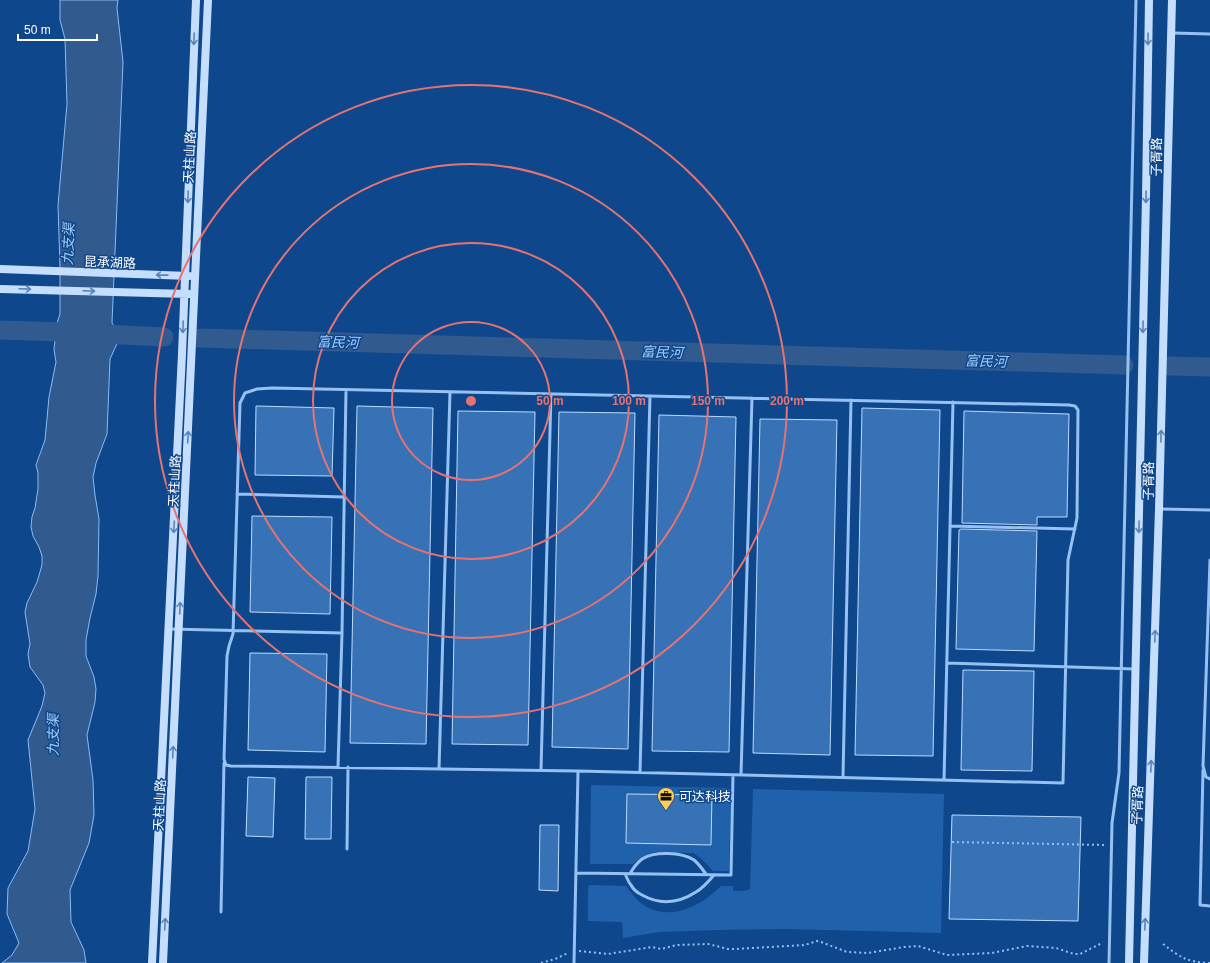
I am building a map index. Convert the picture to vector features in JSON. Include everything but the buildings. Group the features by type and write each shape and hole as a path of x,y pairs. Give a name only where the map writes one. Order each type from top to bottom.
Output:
{"street":[{"name":"天柱山路","path":"152,963 169,629 196,0"},
{"name":"天柱山路","path":"163,963 208,0"},
{"name":"子胥路","path":"1129,963 1149,0"},
{"name":"子胥路","path":"1144,963 1159,509 1172,0"},
{"name":"昆承湖路","path":"0,269 129,275 195,276"},
{"path":"0,288 194,294"}],"lane":[{"path":"1109,963 1112,823 1119,773 1136,0"},
{"path":"1171,33 1210,34"},
{"path":"220,912 224,759 227,656 233,631 240,403 245,393 257,389 272,388 1069,405 1075,406 1078,410 1077,518 1068,560 1063,783 640,772 231,766 226,765 224,759"},
{"path":"338,767 346,390"},
{"path":"439,769 450,392"},
{"path":"541,770 551,394"},
{"path":"640,772 650,396"},
{"path":"741,775 752,398"},
{"path":"843,777 851,400"},
{"path":"944,780 953,402"},
{"path":"238,494 344,496"},
{"path":"1159,509 1210,510"},
{"path":"950,526 1075,529"},
{"path":"1210,560 1200,905 1210,906"},
{"path":"169,629 342,633"},
{"path":"947,664 1136,669"},
{"path":"1203,766 1206,777 1210,779"},
{"path":"347,849 348,768"},
{"path":"574,963 578,771"},
{"path":"576,873 731,875 733,775"},
{"path":"630,874 643,858 651,855 662,854 683,855 699,865 706,875"},
{"path":"625,874 631,886 638,893 656,901 667,902 686,898 697,892 714,875"}],"path":[{"path":"952,842 1112,845"},
{"path":"541,963 555,959 575,950 608,954 652,947 660,949 683,945 708,944 735,950 805,945 817,941 847,952 859,953 918,946 948,955 980,954 1034,946 1056,948 1074,954 1080,954 1109,940"},
{"path":"1163,944 1180,957 1188,960 1210,963"}],"shaded area":[{"path":"591,785 726,788 731,790 729,871 713,871 706,863 693,853 656,852 643,856 633,864 590,864"},
{"path":"753,789 944,794 941,933 788,929 717,930 659,932 623,938 622,922 588,921 589,885 626,886 643,905 661,912 680,911 689,908 706,899 721,886 733,886 733,891 744,891 750,889"}],"water":[{"name":"九支渠","path":"60,0 118,0 117,8 123,62 112,323 121,335 110,359 107,434 96,463 93,477 99,519 98,576 96,594 86,640 86,656 94,677 96,689 95,702 87,735 93,780 94,815 89,843 70,890 71,922 84,950 86,963 2,963 12,955 19,943 7,914 8,888 28,851 35,809 28,740 42,706 45,693 43,685 30,667 28,654 30,644 25,612 42,565 42,556 33,536 31,527 38,489 38,473 36,465 45,440 49,397 56,362 54,349 57,323 60,314 58,205 67,104 65,39 60,20"}],"waterway":[{"name":"富民河","path":"0,330 164,337"},
{"name":"富民河","path":"200,338 1124,365"},
{"name":"富民河","path":"1169,366 1210,367"}],"place":[{"name":"可达科技","path":"666,811"}]}
